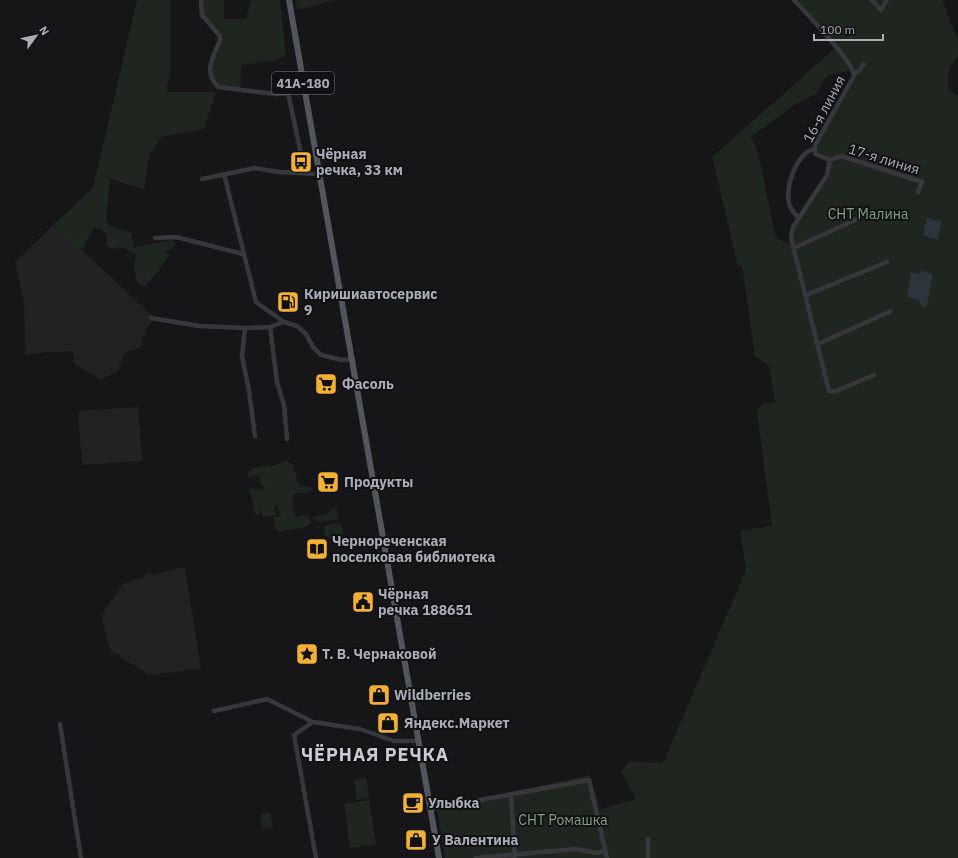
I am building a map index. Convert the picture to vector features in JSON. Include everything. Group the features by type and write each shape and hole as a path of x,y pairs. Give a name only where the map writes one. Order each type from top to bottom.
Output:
{"main road":[{"name":"41А-180","path":"289,0 439,858"}],"street":[{"path":"201,0 202,16 220,36 220,40 209,68 211,79 218,87 275,94 288,93 301,154 308,174"},
{"name":"16-я линия","path":"794,0 840,52 854,73 851,84 814,149 815,154 830,160"},
{"path":"872,0 881,10 887,0"},
{"path":"854,73 860,70 864,64"},
{"path":"799,218 790,207 788,192 790,178 799,161 808,150 814,149"},
{"name":"17-я линия","path":"830,160 841,156 922,182 918,192"},
{"path":"830,160 828,175 799,218 791,234 829,391 836,391 874,375"},
{"path":"202,179 255,168 279,172 319,174"},
{"path":"224,174 256,302 284,322 296,326 306,334 314,348 321,355 342,360 352,359"},
{"path":"794,248 870,212"},
{"path":"155,238 176,237 244,254"},
{"path":"806,295 887,262"},
{"path":"818,344 891,311"},
{"path":"151,318 199,326 245,328 270,327 284,322"},
{"path":"270,327 277,382 284,405 287,439"},
{"path":"245,328 242,356 250,391 255,436"},
{"path":"214,712 267,699 313,722 360,729 394,741 418,741"},
{"path":"313,722 294,735 316,858"},
{"path":"60,724 81,858"},
{"path":"431,809 589,780 607,858"},
{"path":"511,794 515,856"},
{"path":"648,839 648,858"},
{"path":"476,858 515,856 576,849 598,852 605,850"}],"shaded area":[{"path":"927,218 942,222 937,240 923,235"},
{"path":"54,224 155,318 147,328 140,348 125,353 117,371 101,380 75,364 72,351 25,354 24,302 15,262"},
{"path":"921,270 933,275 926,308 920,304 919,300 907,297 911,272 920,274"},
{"path":"138,407 142,461 82,465 78,411"},
{"path":"185,567 201,669 149,675 110,650 101,615 124,583 140,578 151,571 152,575"}],"green space":[{"path":"137,0 172,0 170,3 170,73 166,92 216,92 204,129 161,137 149,157 144,189 110,179 106,218 109,226 131,233 134,247 172,240 176,243 172,249 167,251 166,253 169,255 168,258 145,287 137,282 134,268 136,255 122,247 112,249 107,245 107,236 101,229 94,228 81,251 54,224 93,188"},
{"path":"201,0 224,0 224,19 246,19 251,0 280,0 286,56 271,61 241,65 240,89 218,87 209,68 220,36 202,15"},
{"path":"296,0 336,0 297,10"},
{"path":"794,0 942,0 958,40 958,55 950,67 948,78 949,89 955,95 958,95 958,858 445,858 437,808 590,775 600,809 636,799 621,772 630,761 663,763 746,570 740,531 772,526 757,412 762,404 775,402 769,366 755,356 742,266 738,266 712,157 833,50 839,52","holes":["853,70 851,84 814,151 826,159 827,175 793,227 792,245 780,240 775,234 759,157 751,137 796,104 816,94 828,75","921,270 926,307 920,304 919,300 907,297 911,272 920,274"]},
{"path":"287,461 293,465 299,485 314,488 308,492 293,494 294,515 297,517 304,515 309,516 311,522 309,526 280,532 276,529 273,520 274,517 281,516 277,506 274,506 276,515 263,517 260,506 260,514 257,515 254,513 253,501 248,490 249,488 262,490 265,486 261,485 258,475 250,477 246,473 256,468 268,465 273,466"},
{"path":"332,509 339,512 336,520 319,522 314,520 313,517 329,513"},
{"path":"338,523 342,527 344,542 340,545 338,545 335,536 328,538 324,531 325,526"},
{"path":"366,778 369,798 357,800 354,779"},
{"path":"369,800 376,844 350,848 344,804"},
{"path":"270,812 273,827 262,829 260,814"}],"place":[{"name":"Чёрная речка, 33 км","path":"301,162"},
{"name":"Киришиавтосервис 9","path":"288,302"},
{"name":"Фасоль","path":"326,384"},
{"name":"Продукты","path":"328,482"},
{"name":"Чернореченская поселковая библиотека","path":"317,549"},
{"name":"Чёрная речка 188651","path":"363,602"},
{"name":"Т. В. Чернаковой","path":"307,654"},
{"name":"Wildberries","path":"379,695"},
{"name":"Яндекс.Маркет","path":"388,723"},
{"name":"Улыбка","path":"413,803"},
{"name":"У Валентина","path":"416,840"}],"district":[{"name":"ЧЁРНАЯ РЕЧКА","path":"375,754"}],"park label":[{"name":"СНТ Малина","path":"868,214"},
{"name":"СНТ Ромашка","path":"563,820"}]}
